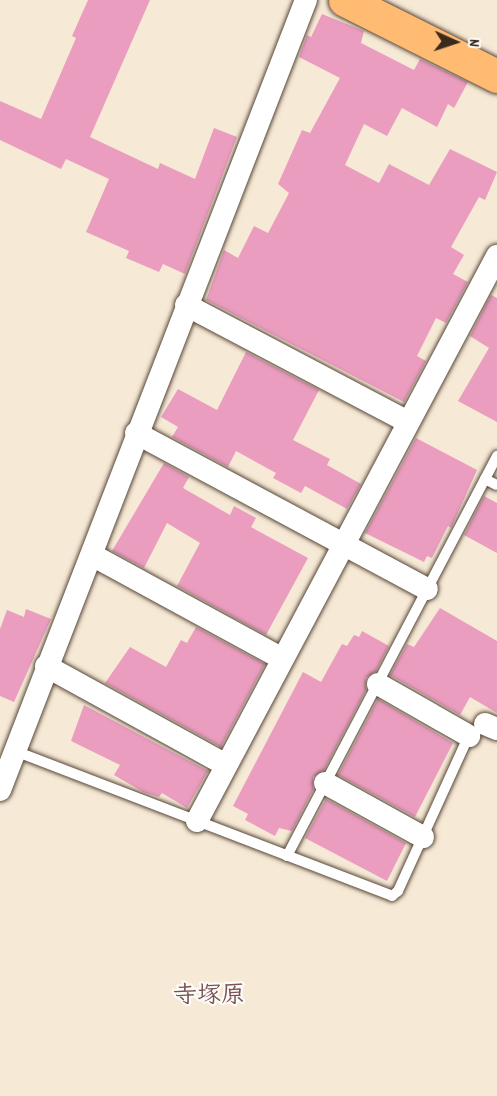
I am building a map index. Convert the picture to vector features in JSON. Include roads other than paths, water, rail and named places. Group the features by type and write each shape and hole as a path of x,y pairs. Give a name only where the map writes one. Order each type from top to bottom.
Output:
{"main road":[{"path":"345,0 497,76"}],"street":[{"path":"0,790 46,666 92,555 136,433 306,0"},
{"path":"197,821 497,256"},
{"path":"186,305 408,422"},
{"path":"136,433 427,589"},
{"path":"92,555 283,659"},
{"path":"46,666 226,765"},
{"path":"378,684 484,730"},
{"path":"325,783 423,837"}],"lane":[{"path":"287,856 497,456"},
{"path":"485,479 497,485"},
{"path":"15,751 392,896 398,891 423,837 484,730"}],"district":[{"name":"寺塚原","path":"209,998"}]}
